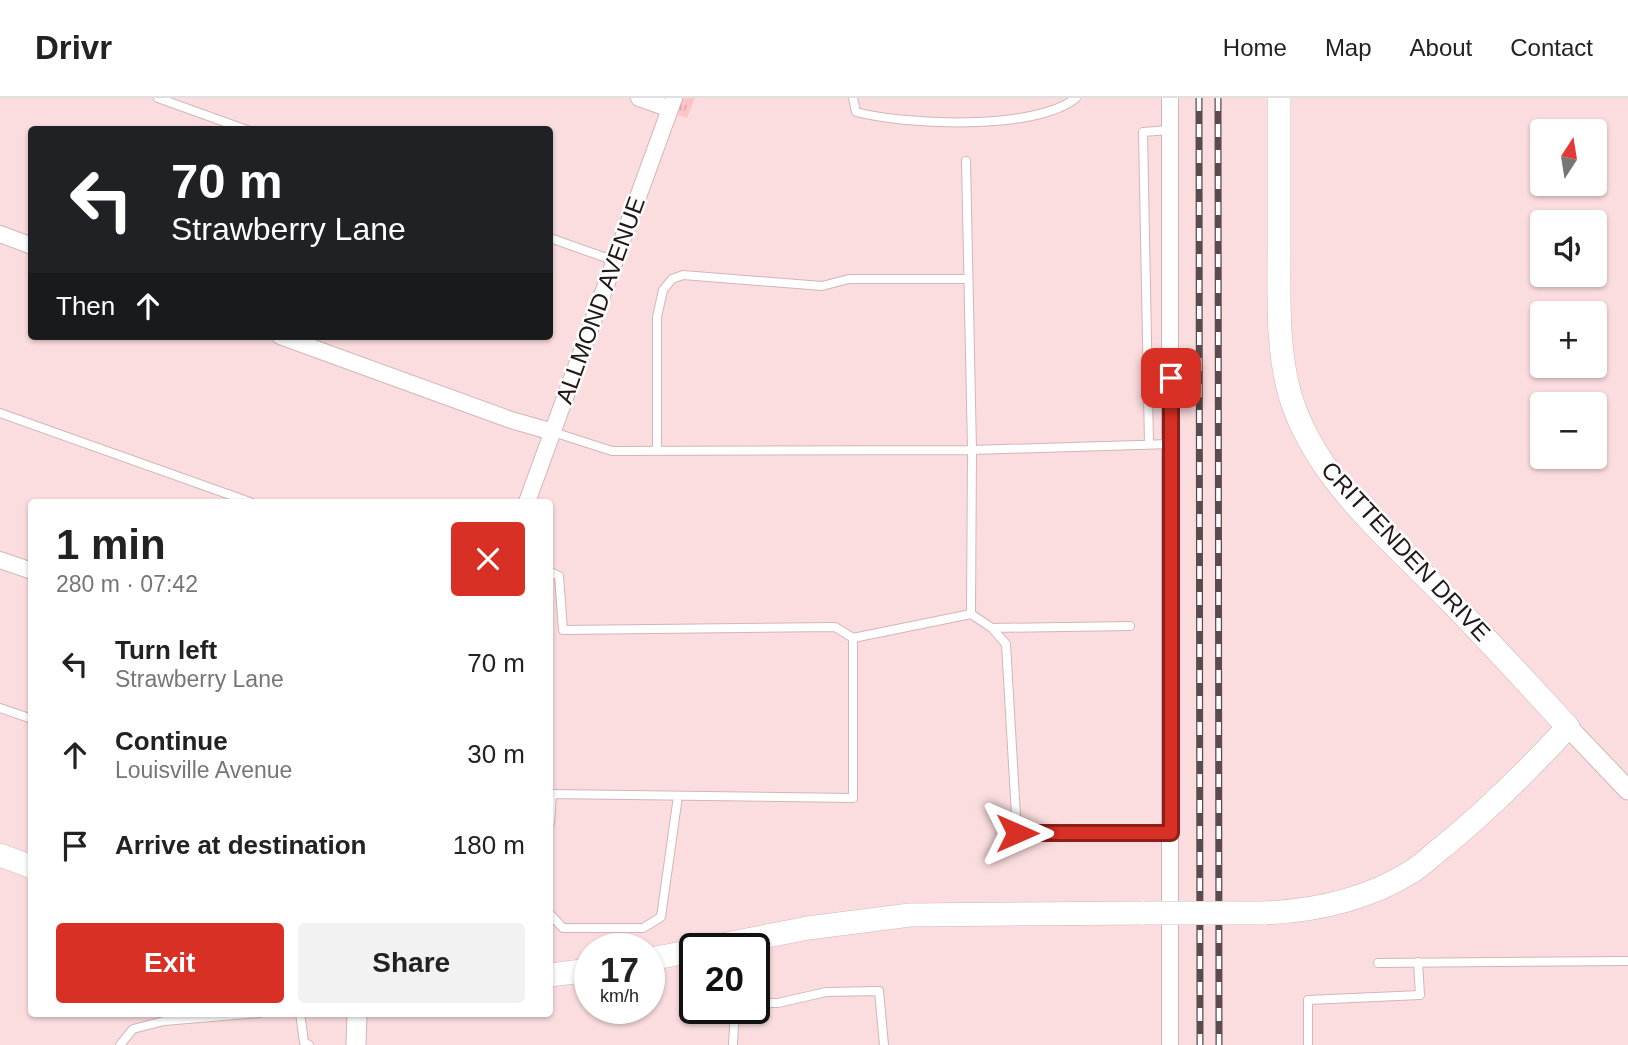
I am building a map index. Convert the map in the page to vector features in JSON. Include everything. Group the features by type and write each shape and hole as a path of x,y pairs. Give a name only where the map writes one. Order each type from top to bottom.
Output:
{"main road":[{"name":"CRITTENDEN DRIVE","path":"1279,98 1279,299 1283,361 1290,395 1302,426 1326,469 1357,505 1568,727"},
{"path":"770,938 808,928 910,915 1263,913 1302,911 1340,903 1392,883 1413,871 1468,827 1568,727"},
{"path":"0,855 28,866"},
{"path":"553,975 574,972"}],"street":[{"path":"639,98 672,104"},
{"path":"1170,98 1170,1045"},
{"name":"ALLMOND AVENUE","path":"528,499 672,104"},
{"path":"0,234 28,244"},
{"path":"291,340 552,432"},
{"path":"0,560 28,570"},
{"name":"CRITTENDEN DRIVE","path":"1568,727 1628,790"},
{"path":"356,1045 357,1017"}],"lane":[{"path":"158,98 236,126"},
{"path":"853,98 856,112 880,118 991,121 1043,114 1076,98"},
{"path":"1149,444 1143,132 1170,130"},
{"path":"966,161 972,450 971,614"},
{"path":"553,239 615,261"},
{"path":"657,451 657,317 663,290 672,279 683,275 822,286 849,279 968,279"},
{"path":"0,413 242,499"},
{"path":"552,432 612,451 972,450 1171,444"},
{"path":"553,573 559,576 563,630 835,626 853,638 971,614 992,628 1006,644 1017,833 1171,833"},
{"path":"992,628 1130,626"},
{"path":"553,794 853,798 853,638"},
{"path":"0,708 28,718"},
{"path":"553,917 563,928 643,928 661,917 678,796"},
{"path":"1378,963 1628,961"},
{"path":"1308,1045 1308,1000 1420,995 1418,962"},
{"path":"770,1003 826,992 879,991 884,1045"},
{"path":"120,1045 133,1029 164,1021 212,1017"},
{"path":"301,1017 304,1042 309,1045"},
{"path":"733,1045 734,1024"}],"green space":[{"path":"682,98 695,98 687,118 677,115"}],"railway":[{"path":"1199,98 1200,1045"},
{"path":"1218,98 1219,1045"}],"route":[{"path":"1017,833 1171,833 1171,378"}]}
